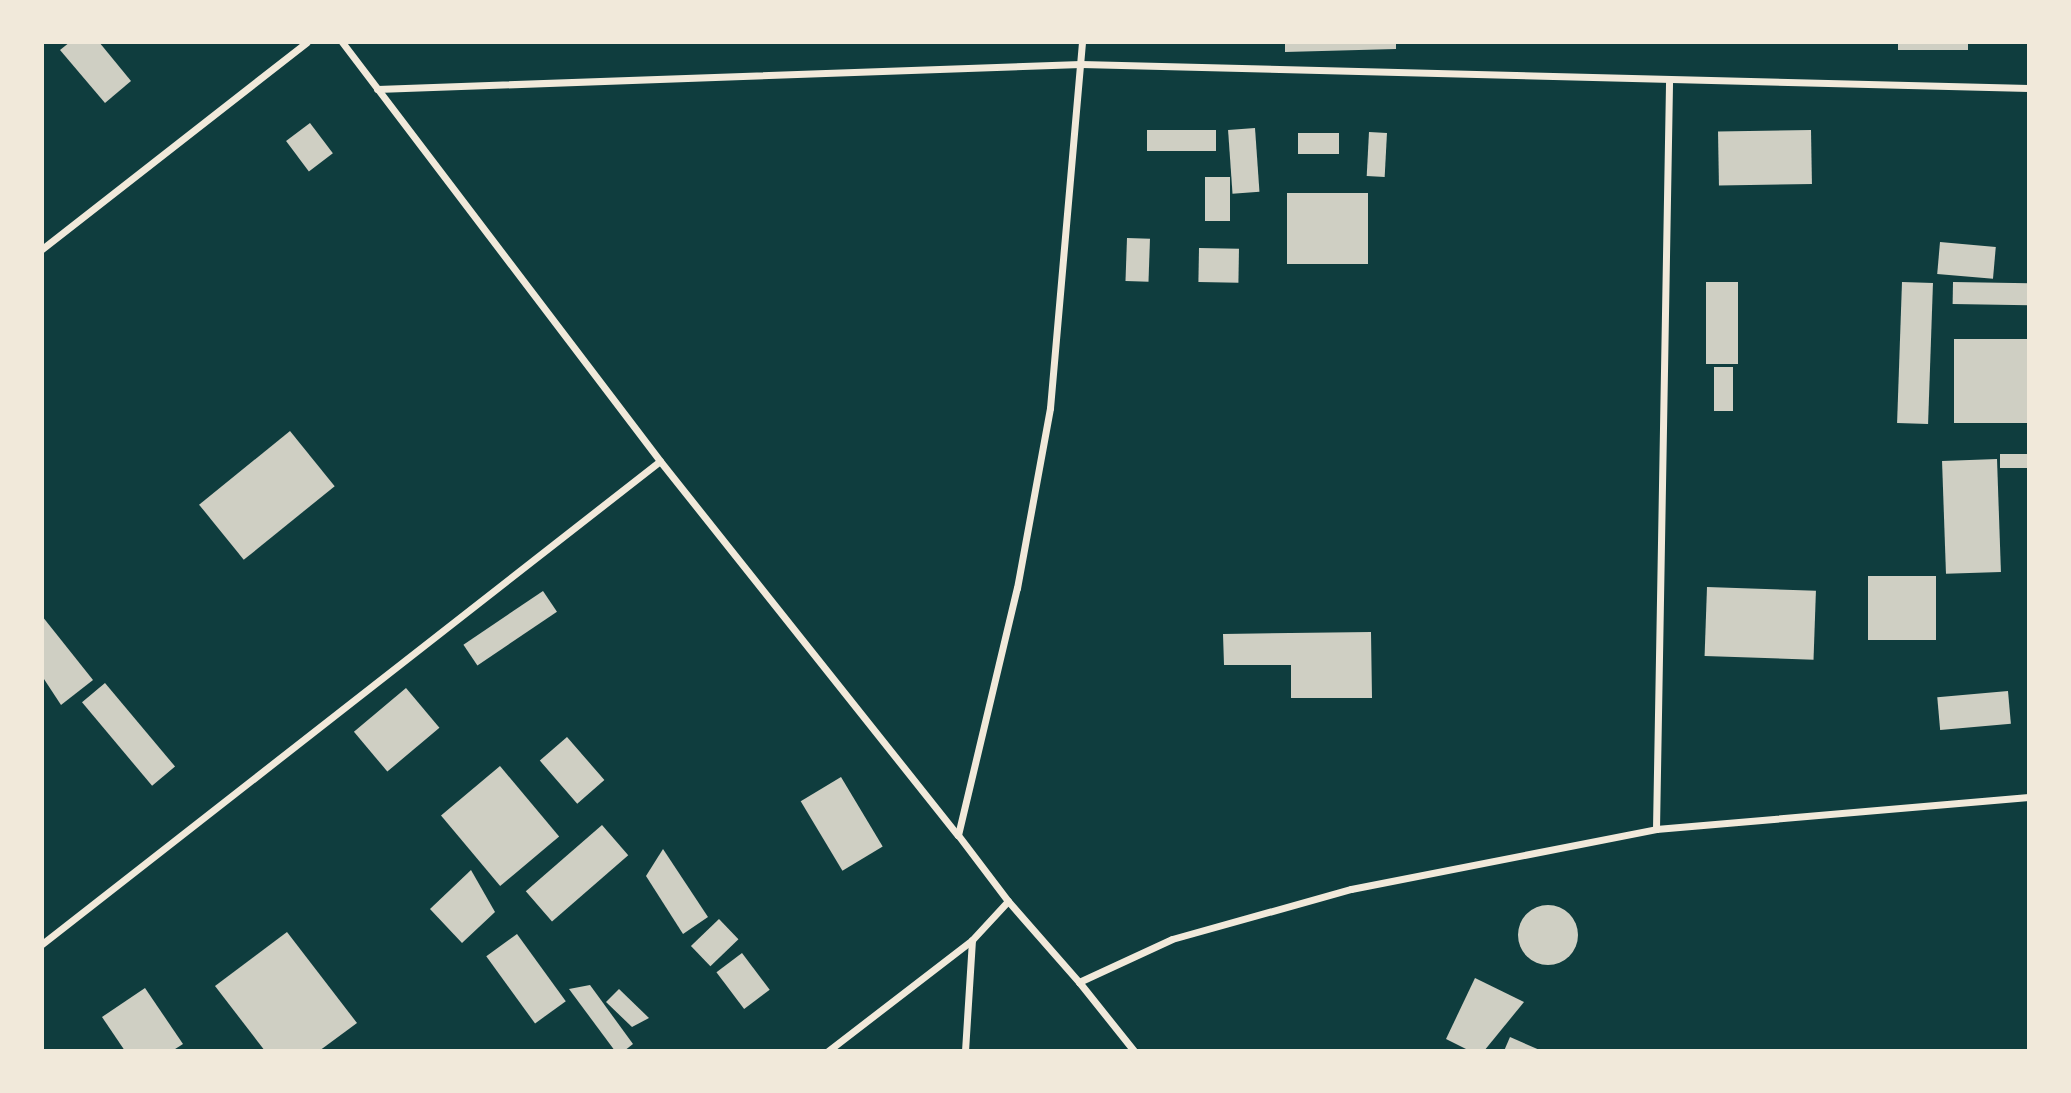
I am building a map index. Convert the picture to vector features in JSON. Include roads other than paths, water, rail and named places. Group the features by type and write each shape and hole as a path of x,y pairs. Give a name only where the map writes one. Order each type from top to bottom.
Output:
{"street":[{"path":"42,249 307,42"},
{"path":"342,42 660,461 958,835 1007,901 1079,982 1134,1051"},
{"path":"958,835 1017,588 1050,408 1082,42"},
{"path":"377,89 1081,64 2029,88"},
{"path":"1656,829 1669,80"},
{"path":"42,944 660,461"},
{"path":"1079,982 1172,939 1351,889 1656,829 2029,797"},
{"path":"828,1051 972,940 1007,901"},
{"path":"965,1051 972,940"}]}
